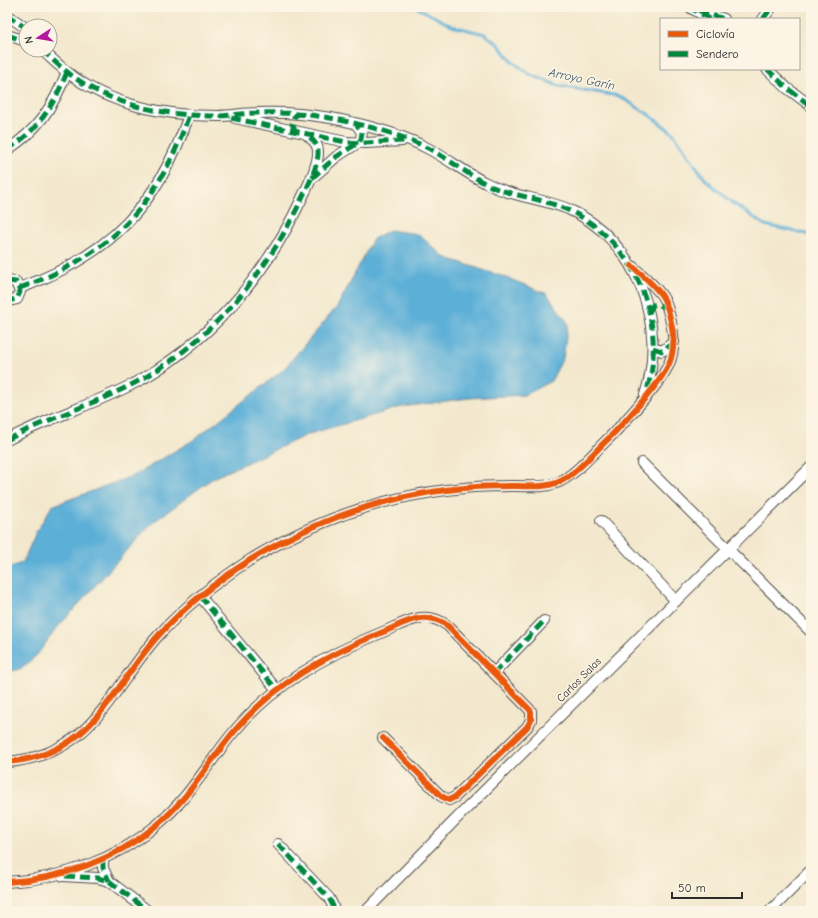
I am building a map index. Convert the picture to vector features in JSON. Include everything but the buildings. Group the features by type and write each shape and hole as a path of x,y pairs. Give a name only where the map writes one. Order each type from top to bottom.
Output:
{"street":[{"path":"763,18 772,7"},
{"path":"690,8 708,18"},
{"path":"690,8 721,18"},
{"path":"7,16 7,23"},
{"path":"7,16 18,23"},
{"path":"7,35 18,39"},
{"path":"51,58 67,72 117,100 161,111 189,115 219,116 254,122 307,135 358,143 412,142"},
{"path":"769,70 787,88 811,106"},
{"path":"775,70 787,88"},
{"path":"7,150 21,141 37,126 59,93 67,72"},
{"path":"7,762 21,761 41,756 71,741 87,729 103,711 132,668 158,636 200,596 248,561 306,529 359,509 430,492 481,486 538,486 557,483 569,475 629,418 664,375 670,362 674,342 668,310 662,296 632,266 604,232 582,216 553,204 497,189 434,152 412,142 356,124 298,114 257,112 219,116"},
{"path":"296,132 292,124 294,117 298,114"},
{"path":"20,288 50,277 78,263 104,245 127,224 148,200 165,173 179,145 189,115"},
{"path":"311,180 336,157 358,143 361,139 362,132 356,124"},
{"path":"7,440 43,422 129,385 160,366 199,337 225,313 269,258 281,239 311,180 318,151 314,141 307,135"},
{"path":"632,266 649,312 653,348 650,381 644,399"},
{"path":"7,282 16,282 20,288 17,299 7,301"},
{"path":"649,312 653,305 657,304 662,304 668,310"},
{"path":"653,348 662,351 674,342"},
{"path":"642,462 729,548 810,632"},
{"name":"Carlos Salas","path":"366,911 461,814 811,467"},
{"path":"601,521 676,601"},
{"path":"200,596 276,690"},
{"path":"7,882 55,875 103,860 147,832 174,810 191,792 233,733 276,690 316,663 339,651 415,619 424,617 433,618 448,626 531,711 531,720 527,727 455,797 449,800 441,796 383,738"},
{"path":"494,673 544,621"},
{"path":"278,844 330,898 333,906 332,911"},
{"path":"103,860 103,868 109,881"},
{"path":"770,911 811,870"},
{"path":"55,875 88,877 109,881 148,911"}],"water":[{"path":"390,230 418,234 444,257 510,279 547,294 568,323 563,358 551,381 524,395 469,398 402,407 309,434 213,478 151,524 56,629 37,655 22,668 7,673 7,569 23,562 36,532 52,506 135,475 195,439 283,370 337,307 373,239"}],"waterway":[{"name":"Arroyo Garín","path":"416,7 452,26 485,34 498,44 513,62 531,75 559,86 619,96 648,114 673,133 705,179 734,204 765,225 811,235"}],"marked path":[{"path":"764,18 772,7"},
{"path":"708,18 691,8 721,18"},
{"path":"7,15 18,23"},
{"path":"7,35 18,38"},
{"path":"51,58 82,83 100,92 118,100 157,111 177,114 222,116 246,113 312,115 354,123 380,130 428,148 488,185 550,203 570,211 593,225 613,243 629,264 641,288 649,314 653,340 652,367 646,393"},
{"path":"768,70 787,88 811,106"},
{"path":"7,150 36,126 43,117 62,85 67,72"},
{"path":"296,132 292,124 294,117 298,114"},
{"path":"20,288 52,275 80,260 105,243 127,223 146,201 162,176 177,147 189,115"},
{"path":"231,118 346,142 366,143 404,141"},
{"path":"312,178 336,157 358,143 361,139 362,132 357,125"},
{"path":"7,440 22,432 99,400 129,386 157,370 208,330 231,307 271,255 311,180 318,158 318,151 313,140 307,135"},
{"path":"7,281 16,282 20,292 17,299 7,301"},
{"path":"649,312 653,305 657,304 667,308"},
{"path":"653,348 662,351 674,342"},
{"path":"200,596 277,690"},
{"path":"494,673 544,621"},
{"path":"278,844 329,898 333,906 332,911"},
{"path":"103,860 103,868 109,881"},
{"path":"65,876 98,878 109,881 148,911"}],"cycle path":[{"path":"7,762 36,757 60,747 79,734 96,718 140,658 178,615 201,595 250,560 300,533 326,521 380,503 436,491 470,487 546,486 563,480 570,475 614,433 646,397 660,380 672,354 673,334 668,308 662,296 648,280 632,266"},
{"path":"7,882 48,877 87,866 106,858 141,837 168,815 188,793 232,734 248,716 282,686 321,661 408,621 432,618 448,626 531,711 531,720 527,727 455,797 449,800 441,796 383,738"}]}
